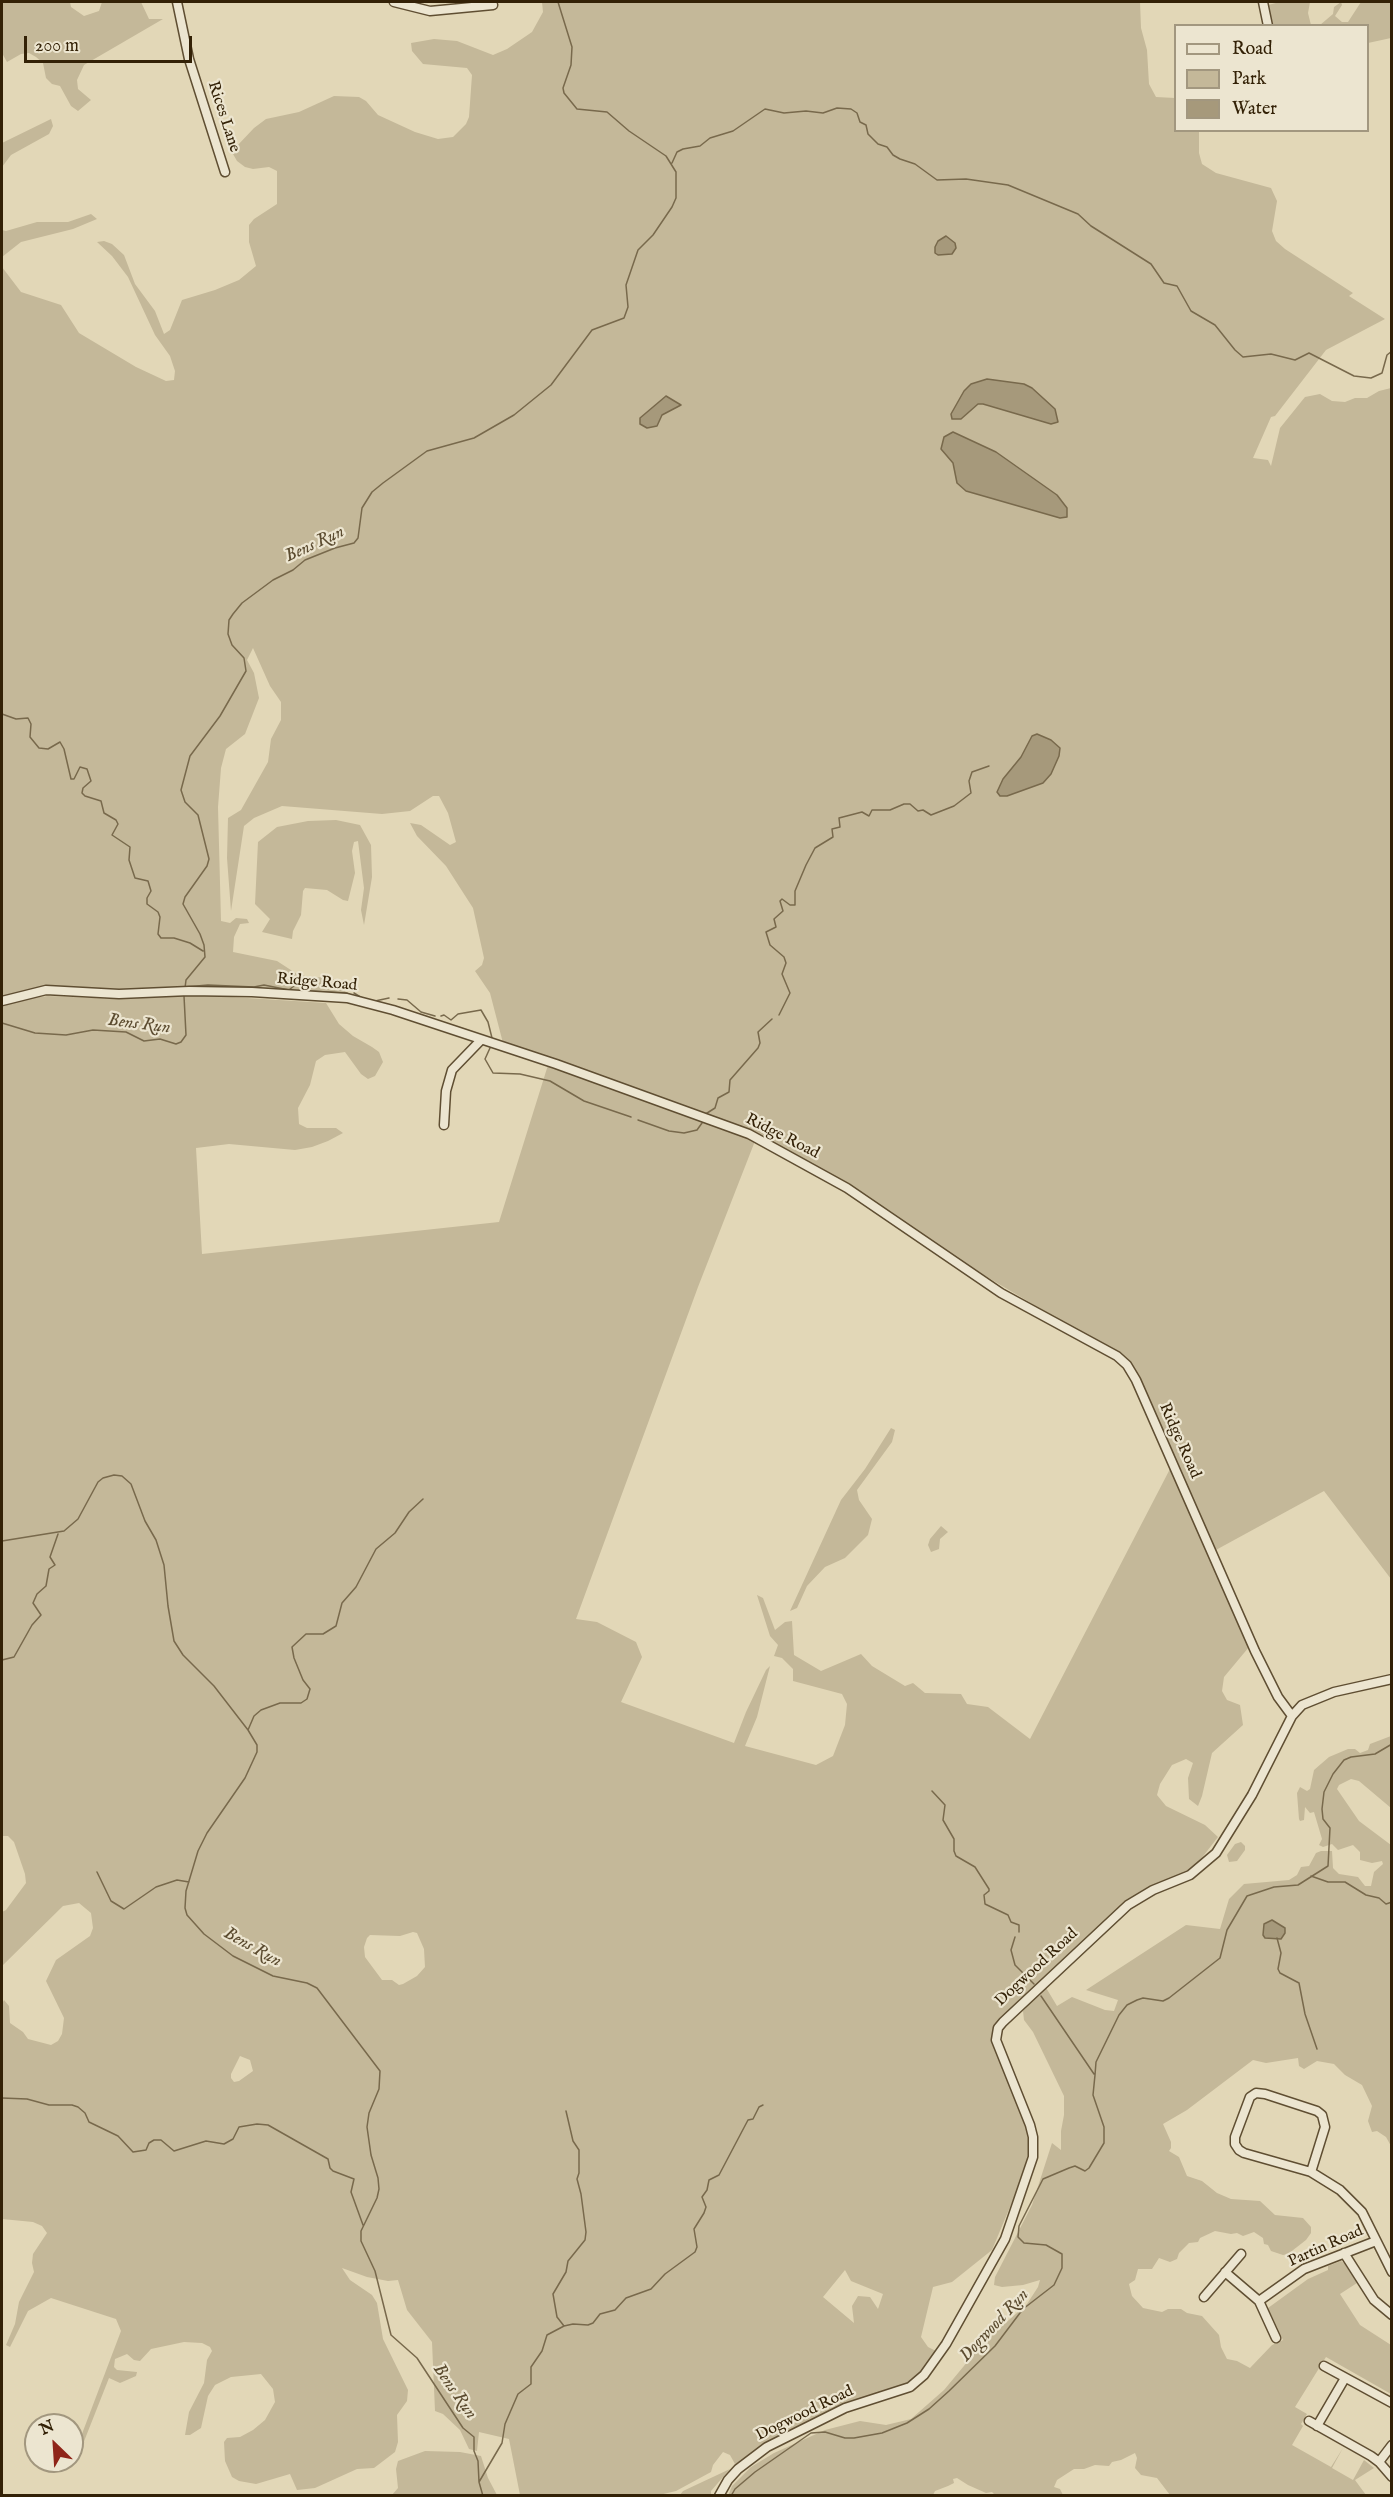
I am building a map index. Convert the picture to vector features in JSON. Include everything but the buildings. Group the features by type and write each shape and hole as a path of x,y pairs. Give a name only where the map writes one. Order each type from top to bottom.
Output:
{"street":[{"name":"Rices Lane","path":"177,2 189,59 225,172"},
{"path":"394,2 430,11 493,5"},
{"path":"1263,2 1268,24"},
{"name":"Ridge Road","path":"2,1001 46,990 119,994 185,991 347,998 393,1010 556,1064 749,1134 847,1188 1001,1293 1122,1360 1136,1380 1255,1651 1278,1697 1292,1716"},
{"path":"444,1125 446,1091 452,1070 481,1040"},
{"name":"Dogwood Road","path":"719,2496 728,2480 738,2469 767,2447 845,2408 909,2387 933,2363 996,2258 1033,2157 1033,2137 996,2040 998,2028 1128,1905 1153,1890 1190,1875 1216,1853 1252,1795 1292,1716 1302,1705 1316,1698 1392,1679"},
{"path":"1311,2172 1325,2127 1322,2115 1317,2111 1265,2094 1256,2093 1250,2097 1235,2137 1235,2144 1239,2150 1311,2172 1348,2196 1362,2212 1392,2272"},
{"name":"Partin Road","path":"1258,2301 1304,2269 1376,2241"},
{"path":"1344,2253 1374,2301 1392,2315"},
{"path":"1204,2297 1241,2254"},
{"path":"1225,2272 1258,2301 1276,2338"},
{"path":"1324,2366 1392,2403"},
{"path":"1345,2378 1313,2424 1379,2462 1392,2477"},
{"path":"1379,2462 1392,2445"}],"green space":[{"path":"2,2 70,2 71,7 84,16 99,11 102,2 141,2 149,19 163,19 84,65 77,80 78,89 91,100 78,111 71,106 60,86 52,84 46,78 43,63 36,57 29,53 21,54 7,62 2,53"},
{"path":"542,2 1140,2 1141,28 1147,50 1149,84 1156,97 1174,98 1174,132 1199,132 1199,153 1202,164 1216,173 1271,188 1277,201 1272,231 1276,241 1353,293 1349,296 1385,319 1326,350 1275,416 1271,417 1253,458 1268,460 1271,466 1280,428 1305,397 1320,394 1332,401 1345,402 1355,398 1367,398 1379,391 1391,388 1391,1579 1324,1491 1214,1551 1137,1373 1127,1360 960,1261 862,1193 760,1137 503,1043 490,993 475,971 482,965 484,958 473,908 446,866 417,836 410,823 421,825 450,845 456,842 448,813 439,796 433,796 410,811 382,814 282,806 254,818 244,826 231,911 227,858 228,818 241,810 268,762 271,739 281,720 281,702 270,686 253,648 247,660 254,673 259,698 245,734 226,749 221,768 218,807 221,921 230,923 236,918 247,919 249,923 240,924 234,937 233,952 277,961 297,974 314,978 328,976 340,983 347,994 129,991 50,986 2,1000 2,267 21,292 61,305 79,333 136,367 166,381 174,380 175,371 170,356 155,335 128,277 112,256 97,242 104,241 112,244 124,255 135,284 155,311 164,334 170,330 182,300 239,280 256,266 249,242 249,225 254,219 277,204 277,171 269,167 253,169 245,167 237,161 233,154 237,146 254,128 266,119 299,112 334,96 359,97 366,101 378,115 415,132 438,139 453,137 466,124 469,117 472,75 467,68 423,64 412,51 411,43 434,39 457,41 493,55 507,49 532,32 543,12"},
{"path":"1280,2 1310,2 1308,13 1311,24 1273,24 1268,5"},
{"path":"1341,2 1342,5 1335,16 1342,22 1348,22 1361,2 1391,2 1391,38 1369,43 1369,24 1321,24 1333,14 1334,7"},
{"path":"51,119 53,126 49,134 11,155 2,167 2,143"},
{"path":"91,214 97,219 73,229 21,242 2,257 2,230 6,231 37,222 68,222"},
{"path":"336,820 360,825 371,845 372,877 364,925 361,910 364,888 358,841 354,842 352,851 355,873 348,901 327,890 305,888 301,915 293,931 292,939 262,932 270,919 255,904 258,842 277,827 308,821"},
{"path":"200,995 326,1003 339,1024 353,1036 379,1052 383,1062 375,1076 368,1079 361,1074 345,1052 325,1055 316,1061 310,1085 298,1108 299,1124 307,1128 336,1128 343,1133 328,1141 295,1150 229,1144 196,1148 202,1254 499,1222 548,1065 755,1141 698,1287 576,1619 597,1622 636,1642 642,1657 621,1702 734,1743 746,1712 770,1666 757,1717 745,1746 816,1765 833,1756 845,1725 847,1704 842,1694 793,1681 793,1669 782,1658 774,1656 778,1645 770,1636 757,1595 763,1598 775,1630 785,1622 792,1621 794,1655 821,1671 861,1654 872,1666 905,1686 913,1683 925,1693 961,1694 967,1704 988,1707 1030,1739 1171,1467 1249,1647 1224,1677 1222,1691 1227,1700 1240,1705 1243,1725 1212,1753 1198,1806 1189,1799 1188,1778 1193,1763 1186,1759 1172,1765 1160,1784 1157,1795 1166,1806 1205,1825 1218,1837 1197,1864 1187,1872 1127,1900 995,2026 992,2037 1031,2137 1031,2148 1025,2171 992,2250 952,2282 933,2287 921,2337 928,2347 938,2352 915,2379 898,2389 856,2400 819,2417 735,2464 730,2455 723,2452 713,2465 711,2472 676,2491 655,2496 520,2495 509,2439 479,2432 477,2451 469,2449 460,2430 443,2414 435,2411 432,2342 407,2310 398,2280 388,2281 367,2277 342,2268 350,2280 372,2295 377,2303 383,2339 408,2390 407,2401 397,2415 398,2442 395,2452 374,2468 357,2469 315,2488 297,2490 290,2474 256,2484 239,2481 232,2477 225,2461 224,2442 227,2438 240,2437 253,2430 265,2420 275,2402 273,2389 261,2374 231,2377 215,2385 208,2396 201,2428 190,2435 185,2435 189,2412 204,2383 207,2360 212,2351 210,2347 202,2343 184,2342 151,2349 140,2361 134,2360 127,2354 115,2359 114,2367 117,2370 137,2372 136,2376 120,2383 109,2378 84,2441 84,2429 121,2331 116,2319 51,2298 28,2311 10,2347 6,2345 15,2324 19,2302 34,2272 33,2254 47,2233 42,2226 33,2222 2,2219 2,2004 4,2000 9,2006 10,2023 23,2032 28,2039 51,2045 58,2041 62,2034 64,2018 46,1981 56,1960 90,1936 93,1928 91,1913 79,1903 63,1906 2,1966 2,1912 6,1910 26,1883 14,1842 8,1836 2,1836 2,1007 15,1000 48,996 118,999","holes":["417,1933 424,1949 425,1967 417,1976 403,1984 399,1985 392,1980 382,1980 365,1957 364,1947 367,1938 370,1935 400,1936","240,2056 250,2060 253,2071 234,2082 231,2074","845,2270 851,2281 883,2294 878,2309 870,2297 858,2296 852,2306 854,2323 823,2297"]},
{"path":"891,1428 895,1430 892,1442 857,1490 859,1500 872,1519 868,1535 845,1558 825,1567 807,1586 797,1608 790,1611 841,1500 865,1469"},
{"path":"941,1526 948,1532 940,1539 939,1549 931,1552 928,1545 930,1539"},
{"path":"1391,1736 1391,1808 1359,1781 1351,1779 1339,1785 1337,1789 1359,1821 1391,1845 1391,2146 1386,2137 1377,2131 1372,2132 1368,2121 1372,2106 1362,2085 1345,2075 1334,2064 1317,2061 1304,2069 1299,2066 1298,2058 1266,2063 1253,2060 1187,2110 1163,2124 1171,2142 1169,2151 1179,2157 1187,2176 1202,2181 1217,2193 1231,2199 1260,2201 1275,2215 1303,2218 1311,2227 1311,2233 1306,2240 1288,2254 1283,2255 1271,2251 1268,2245 1264,2244 1263,2238 1254,2232 1243,2236 1237,2233 1215,2231 1200,2238 1198,2242 1189,2243 1179,2253 1177,2259 1170,2262 1159,2258 1152,2269 1138,2269 1135,2280 1129,2284 1132,2296 1143,2308 1162,2312 1168,2309 1181,2309 1187,2313 1202,2316 1219,2335 1221,2347 1227,2359 1250,2368 1272,2345 1283,2340 1268,2308 1308,2279 1328,2270 1328,2266 1341,2261 1344,2263 1357,2283 1340,2294 1360,2325 1391,2345 1391,2394 1326,2357 1295,2407 1307,2414 1292,2445 1331,2467 1343,2448 1332,2468 1353,2480 1364,2460 1374,2468 1355,2480 1366,2495 1170,2495 1157,2478 1141,2475 1135,2468 1137,2458 1135,2453 1112,2462 1109,2466 1095,2465 1084,2469 1074,2469 1057,2480 1054,2487 1060,2489 1063,2495 995,2495 968,2485 957,2478 953,2479 954,2483 935,2491 933,2495 728,2496 732,2486 751,2467 774,2453 825,2430 860,2421 886,2425 911,2419 944,2390 983,2343 1027,2304 1040,2280 1023,2285 1002,2287 994,2285 995,2277 1032,2205 1052,2143 1061,2150 1064,2096 1033,2032 1024,2020 1023,2011 1045,1986 1057,2006 1072,1997 1105,2010 1114,2011 1118,2000 1086,1990 1186,1925 1220,1929 1229,1899 1244,1884 1289,1880 1297,1875 1301,1867 1309,1866 1316,1853 1321,1851 1332,1851 1333,1868 1339,1874 1358,1877 1365,1886 1371,1886 1374,1872 1383,1864 1382,1861 1372,1863 1360,1860 1360,1852 1353,1845 1338,1850 1332,1844 1323,1847 1319,1845 1322,1839 1314,1812 1310,1813 1305,1807 1304,1820 1299,1819 1297,1793 1300,1787 1307,1791 1310,1789 1314,1770 1329,1757 1348,1749 1355,1749 1360,1753 1368,1750 1370,1744"},
{"path":"1241,1842 1245,1850 1237,1861 1229,1862 1227,1855 1235,1844"},
{"path":"425,2451 460,2452 481,2456 488,2478 497,2495 392,2495 398,2488 396,2469 398,2461"},
{"path":"730,2469 711,2491 711,2495 680,2495 683,2491"}],"water":[{"path":"946,236 955,243 956,248 952,254 938,255 935,253 935,247 938,241"},
{"path":"987,379 1024,384 1032,388 1055,409 1058,422 1051,424 983,404 978,404 961,419 952,419 951,414 964,391 971,384"},
{"path":"666,396 681,405 662,415 657,426 647,428 640,424 640,418"},
{"path":"953,432 996,452 1057,495 1067,508 1067,517 1060,518 966,491 957,483 953,463 941,449 944,437"},
{"path":"1037,734 1051,740 1060,748 1051,774 1043,783 1007,796 1000,796 997,792 1003,779 1021,757 1032,736"},
{"path":"1272,1920 1285,1928 1281,1939 1265,1938 1263,1935 1264,1924"}],"waterway":[{"name":"Bens Run","path":"185,988 186,980 205,957 200,934 183,904 209,859 198,815 185,802 181,790 190,756 220,716 246,671 244,658 232,645 228,634 229,620 242,603 305,560 354,543 358,538 362,508 372,492 383,483 427,451 474,438 514,415 551,385 592,330 624,318 628,307 626,285 638,250 653,235 676,198 676,172 666,156 629,131 607,112 577,109 564,93 563,88 571,65 572,47 558,2"},
{"path":"672,163 677,152 700,146 710,138 733,131 765,109 784,113 806,111 823,113 837,108 851,109 857,113 860,122 866,125 868,134 878,144 887,147 893,155 900,159 915,164 937,180 966,179 1008,185 1078,214 1091,226 1151,264 1164,283 1177,286 1191,311 1215,325 1243,357 1271,354 1295,360 1309,353 1354,376 1371,378 1382,373 1387,355 1392,351"},
{"path":"2,714 16,719 28,718 31,724 30,737 39,748 48,749 60,742 64,749 71,779 74,779 80,767 87,769 91,781 83,788 82,793 101,801 104,813 116,820 118,824 112,835 130,847 129,860 135,878 148,881 151,891 147,904 158,912 160,917 158,934 161,938 174,938 190,943 203,951"},
{"path":"779,1015 790,993 782,974 786,963 784,957 770,945 766,932 776,927 774,919 783,911 780,901 782,899 790,905 795,905 795,891 806,865 815,848 833,837 832,829 840,827 839,818 862,812 869,816 872,810 890,810 904,804 910,804 918,811 923,810 931,815 954,806 971,793 969,781 972,772 989,766"},
{"path":"185,987 264,985 289,990 300,981 308,991 347,993"},
{"path":"354,993 362,998"},
{"name":"Bens Run","path":"2,1023 35,1033 66,1035 93,1030 126,1032 144,1041 160,1039 176,1044 181,1042 186,1035 184,996"},
{"path":"375,1001 389,998"},
{"path":"398,999 407,1000 421,1012 435,1016"},
{"path":"441,1016 444,1015 451,1020 458,1014 481,1010 488,1022 492,1038"},
{"path":"704,1115 715,1108 718,1098 729,1092 730,1080 758,1048 760,1043 758,1032 772,1019"},
{"path":"490,1048 485,1059 493,1073 520,1074 550,1081 584,1101 631,1117"},
{"path":"638,1120 669,1131 684,1133 697,1130 702,1123"},
{"name":"Bens Run","path":"2,1541 64,1531 78,1519 98,1482 103,1478 114,1475 122,1476 131,1484 145,1521 156,1540 164,1565 174,1641 183,1655 214,1686 257,1745 257,1752 245,1778 207,1833 198,1851 186,1891 187,1915 204,1934 233,1956 273,1976 307,1983 317,1988 380,2071 379,2089 369,2113 367,2127 379,2189 361,2231 361,2241 375,2271 391,2335 417,2358 463,2428 474,2437 474,2451 478,2461 479,2482 483,2496"},
{"path":"248,1730 254,1716 261,1710 280,1703 301,1703 307,1699 310,1689 303,1680 292,1647 306,1634 323,1634 336,1626 342,1603 356,1587 376,1549 395,1533 409,1512 423,1499"},
{"path":"2,1660 14,1657 32,1625 41,1615 33,1603 37,1594 46,1586 49,1569 55,1565 50,1557 58,1534"},
{"name":"Dogwood Run","path":"731,2496 735,2489 755,2472 811,2433 825,2432 845,2438 882,2433 907,2423 929,2409 995,2346 1023,2309 1054,2285 1062,2268 1062,2254 1046,2245 1024,2243 1018,2237 1019,2226 1043,2179 1075,2166 1085,2171 1104,2143 1104,2127 1093,2095 1096,2062 1119,2015 1127,2005 1137,2000 1143,1998 1163,2001 1169,1998 1220,1958 1227,1930 1247,1896 1274,1887 1298,1885 1328,1866 1330,1828 1323,1819 1322,1809 1324,1792 1333,1774 1344,1760 1375,1754 1392,1744"},
{"path":"932,1791 945,1805 943,1820 954,1839 956,1856 975,1867 989,1889 984,1895 985,1904 1008,1915 1011,1922 1019,1925 1019,1932"},
{"path":"97,1872 111,1901 124,1909 156,1887 177,1880 189,1882"},
{"path":"1311,1876 1328,1882 1345,1882 1366,1895 1379,1898 1386,1904 1392,1902"},
{"path":"1015,1937 1011,1950 1015,1965 1034,1984"},
{"path":"1277,1938 1281,1953 1278,1969 1280,1973 1299,1983 1305,2014 1317,2049"},
{"path":"1041,1996 1094,2074"},
{"path":"2,2098 27,2099 49,2105 78,2107 85,2113 89,2122 118,2136 133,2152 146,2150 149,2143 154,2140 161,2140 174,2151 206,2141 224,2144 233,2139 239,2127 268,2125 328,2159 333,2171 354,2179 351,2192 363,2225"},
{"path":"479,2482 502,2443 505,2424 518,2394 531,2384 531,2367 542,2351 547,2335 564,2326 593,2323 600,2314 615,2310 626,2298 651,2289 665,2274 695,2252 697,2247 694,2229 706,2207 702,2197 707,2190 709,2180 719,2175 748,2120 753,2119 759,2107 763,2105"},
{"path":"564,2326 557,2317 553,2294 566,2272 568,2261 585,2240 586,2232 577,2179 579,2150 573,2141 566,2111"}]}
